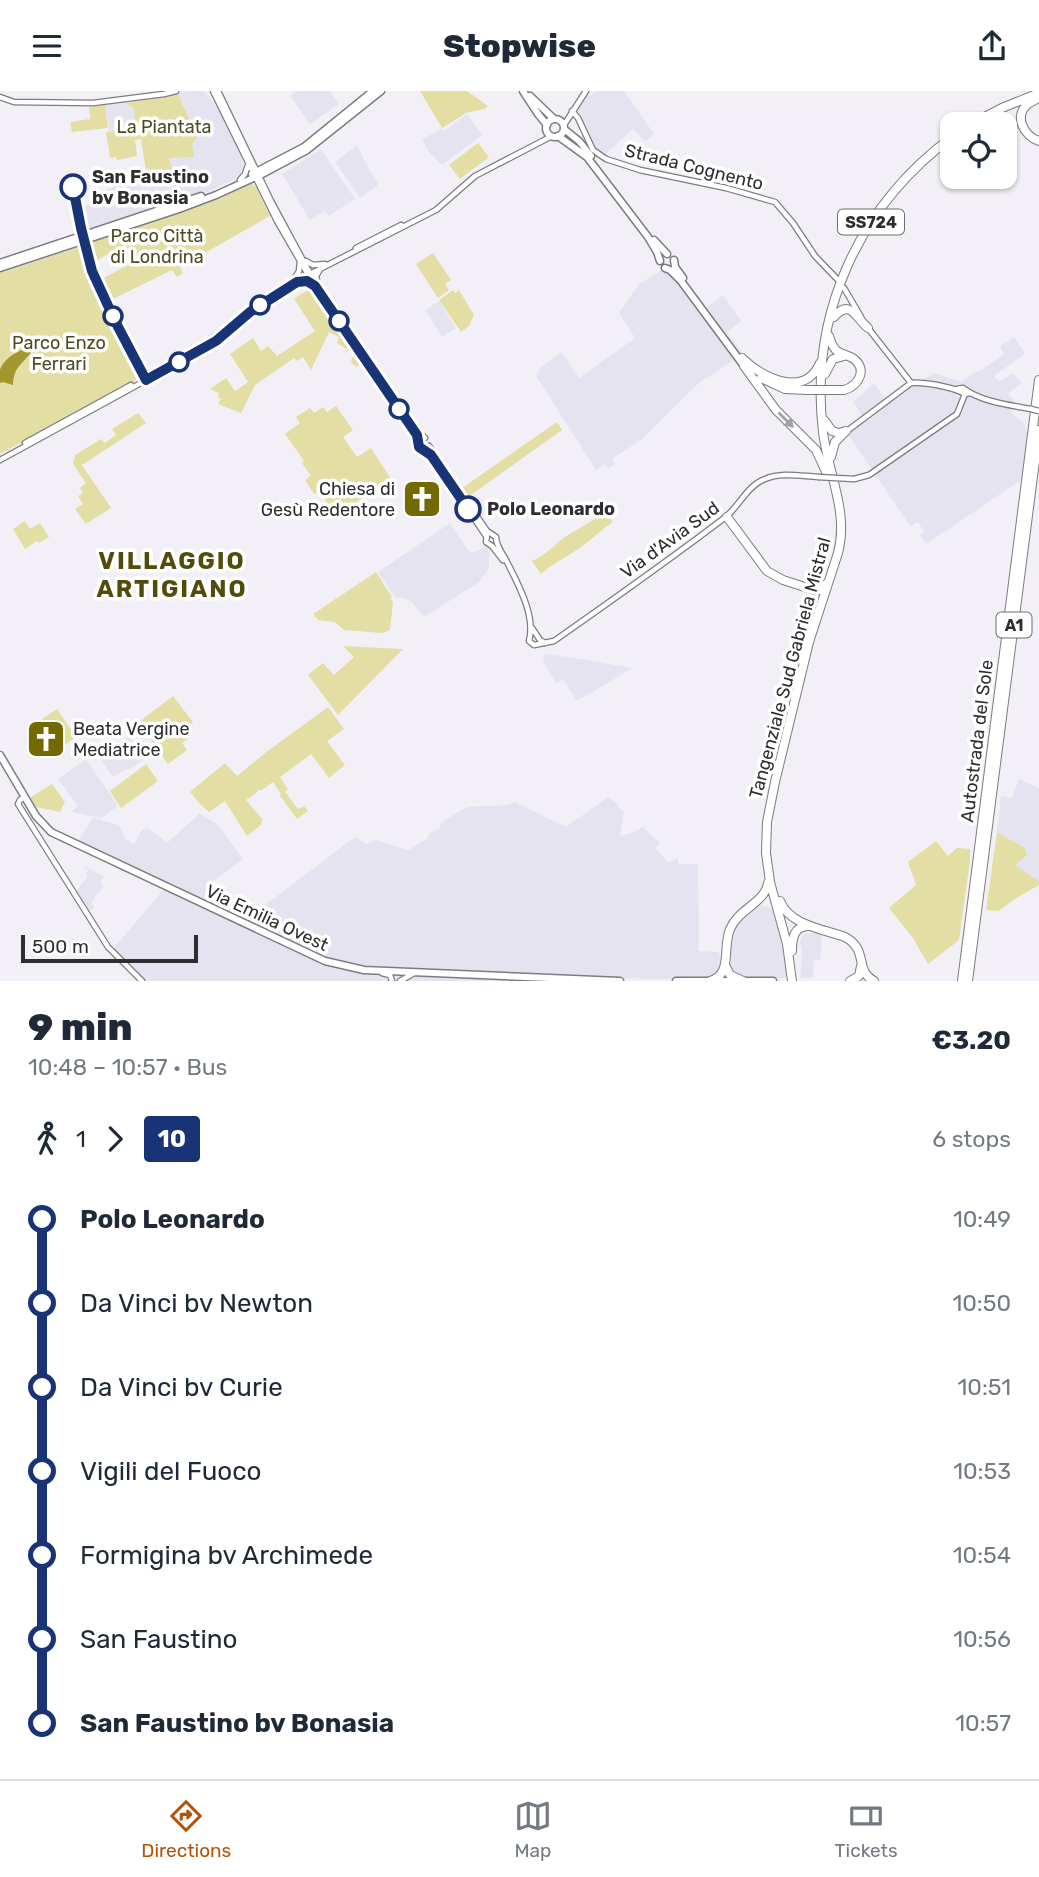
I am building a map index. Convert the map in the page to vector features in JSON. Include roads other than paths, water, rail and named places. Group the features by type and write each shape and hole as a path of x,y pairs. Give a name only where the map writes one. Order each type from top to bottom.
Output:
{"highway":[{"path":"994,112 1026,91"},
{"path":"1002,108 1039,96"},
{"path":"1000,112 1039,96"},
{"path":"1039,96 1026,106 1021,123 1026,133 1039,141"},
{"name":"SS724","path":"835,483 823,432 822,357 827,327 840,283 853,253 887,199 910,173 940,149"},
{"name":"SS724","path":"835,483 825,421 825,374 834,317 852,264 880,214 913,175 940,150"},
{"path":"834,317 842,310 849,309 868,328"},
{"path":"741,360 755,375 776,386 794,390 851,388 860,373 858,363 834,349 829,336"},
{"path":"825,374 833,359 846,356"},
{"path":"741,360 768,377 800,382 816,372 822,357"},
{"path":"741,360 776,410 816,450 838,502"},
{"name":"Autostrada del Sole","path":"994,756 1039,380"},
{"path":"825,421 832,431 846,431"},
{"name":"Autostrada del Sole","path":"965,977 1039,430"},
{"path":"831,457 835,442 846,431"},
{"name":"Tangenziale Sud Gabriela Mistral","path":"768,865 770,822 793,716 813,631 841,539 842,523 835,483"},
{"name":"Tangenziale Sud Gabriela Mistral","path":"799,690 845,539 844,510 835,483"},
{"path":"727,517 767,571 783,580 821,590 834,567"},
{"path":"813,631 820,599 814,590"},
{"path":"710,981 719,978 724,971 725,947 737,917 766,891 768,865"},
{"name":"SS724","path":"768,865 792,955 794,981"},
{"name":"SS724","path":"768,865 773,895 792,955"},
{"path":"773,883 787,914 796,920 851,940 858,948 864,972 874,981"},
{"path":"748,907 760,903 769,905 776,911 784,929"},
{"path":"792,955 793,937 797,930 807,926 817,927"},
{"path":"850,981 860,975 862,959"},
{"path":"725,965 730,975 745,981"}],"main road":[{"path":"271,167 304,147 373,91"},
{"path":"0,265 181,204 256,174 307,150 381,91"},
{"path":"525,91 581,143 663,252 672,256 675,267 741,360"},
{"path":"525,91 551,132 587,157 648,237 662,265 681,281 741,360"},
{"path":"551,132 561,123"},
{"path":"551,132 562,134 561,123"},
{"path":"662,265 661,257 667,254"},
{"path":"662,265 671,267 674,260"},
{"name":"Via Emilia Ovest","path":"0,755 41,823 54,835 322,960 364,970 621,981"},
{"path":"676,981 773,981"}],"street":[{"path":"0,97 12,102 93,103 176,91"},
{"path":"215,91 309,274 411,426 419,441 419,447 427,448"},
{"path":"561,123 584,92"},
{"path":"561,123 584,92"},
{"name":"Strada Cognento","path":"572,111 591,146 606,159 640,170 726,188 775,202 815,256 839,281"},
{"path":"0,458 214,338 248,310 309,274 436,210 478,174 551,132"},
{"path":"248,158 259,165 271,167 264,190"},
{"path":"248,158 248,170 242,180 254,183 264,190"},
{"path":"301,260 323,267"},
{"path":"295,282 301,260"},
{"path":"323,267 316,277 317,286 419,433 428,440 427,448 431,455 488,535"},
{"path":"295,282 307,281 317,286"},
{"path":"844,288 868,328 911,383"},
{"path":"846,431 911,383 953,390 1039,411"},
{"name":"Via d'Avia Sud","path":"541,642 554,641 727,517 750,489 767,478 782,475 854,479 869,475 957,414 967,394"},
{"path":"419,441 425,438"},
{"path":"488,535 495,535 525,602 533,635 541,642 534,645 530,643 529,639 533,635"},
{"path":"488,535 486,542 494,548 511,572"},
{"path":"490,545 496,541"},
{"path":"25,797 18,804 30,825 108,947 142,981"},
{"path":"364,970 387,974 393,981 403,972"},
{"path":"400,981 403,972"},
{"path":"400,981 415,972"}],"place":[{"name":"San Faustino bv Bonasia","path":"73,187"},
{"name":"Chiesa di Gesù Redentore","path":"422,499"},
{"name":"Polo Leonardo","path":"468,509"},
{"name":"Beata Vergine Mediatrice","path":"46,739"}],"district":[{"name":"VILLAGGIO ARTIGIANO","path":"172,575"}],"park label":[{"name":"La Piantata","path":"164,127"},
{"name":"Parco Città di Londrina","path":"157,246"},
{"name":"Parco Enzo Ferrari","path":"59,354"}]}
